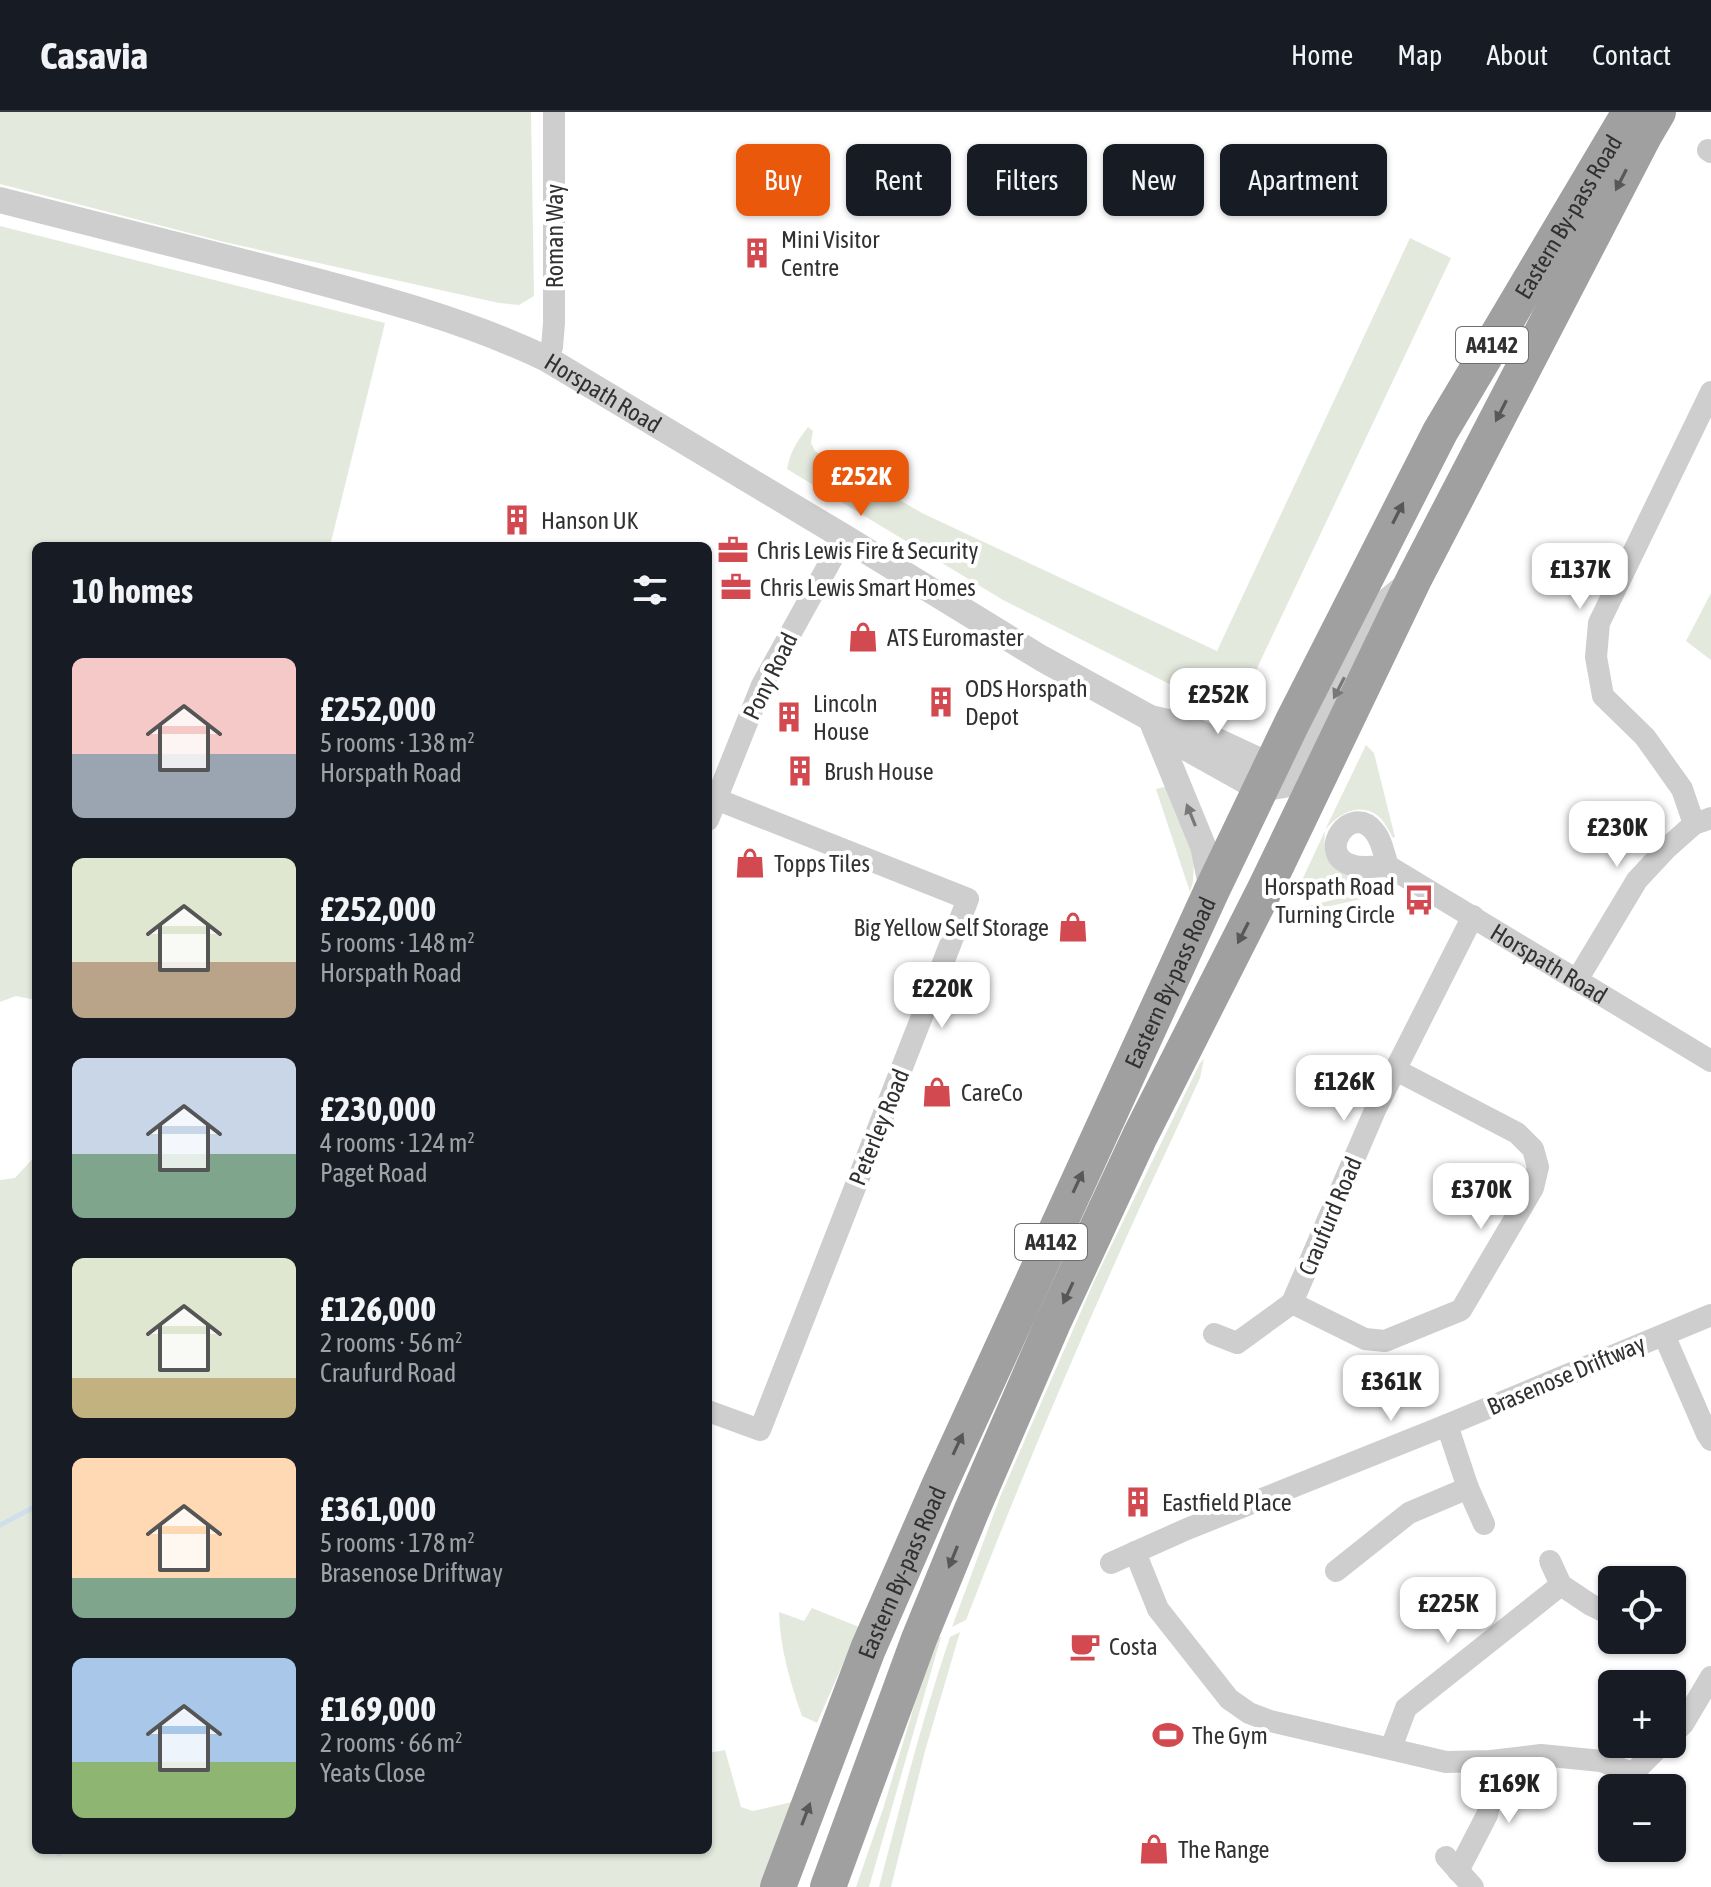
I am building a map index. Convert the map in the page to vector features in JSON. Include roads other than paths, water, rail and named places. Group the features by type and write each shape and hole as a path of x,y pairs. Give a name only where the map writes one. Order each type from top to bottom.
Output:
{"highway":[{"name":"Eastern By-pass Road","path":"828,1887 919,1639 1052,1325 1140,1136 1258,903 1280,788 1362,582 1440,432 1630,112"},
{"name":"Eastern By-pass Road","path":"778,1887 868,1649 1212,890 1414,579 1658,112"}],"street":[{"name":"Roman Way","path":"547,359 552,347 554,323 554,112"},
{"name":"Horspath Road","path":"0,200 364,293 504,339 547,359 1029,652 1150,718 1185,726 1280,788"},
{"path":"1577,980 1637,880 1667,848 1703,821 1645,737 1603,696 1596,657 1599,623 1711,392"},
{"name":"Pony Road","path":"712,810 762,685 844,537"},
{"path":"1150,718 1203,846 1212,890"},
{"name":"Peterley Road","path":"712,1412 760,1430 968,899 716,799"},
{"name":"Horspath Road","path":"1388,866 1711,1061"},
{"name":"Craufurd Road","path":"1214,1334 1237,1343 1292,1303 1376,1108 1473,916"},
{"path":"1292,1303 1365,1339 1385,1341 1461,1310 1533,1188 1538,1167 1533,1149 1517,1133 1396,1070"},
{"name":"Brasenose Driftway","path":"1111,1563 1711,1315"},
{"path":"1664,1335 1711,1440"},
{"path":"1447,1425 1484,1524"},
{"path":"1336,1571 1409,1513 1468,1488"},
{"path":"1135,1552 1158,1609 1229,1699 1249,1713 1270,1721 1446,1762 1541,1755 1601,1761 1609,1774"},
{"path":"1550,1561 1561,1585 1598,1608"},
{"path":"1391,1748 1406,1708 1561,1585"},
{"path":"1686,1719 1711,1677"},
{"path":"1632,1774 1648,1758"},
{"path":"1459,1872 1487,1815 1492,1788 1491,1761"},
{"path":"844,1844 846,1887"}],"waterway":[{"path":"0,1525 32,1508"}],"place":[{"name":"Mini Visitor Centre","path":"757,253"},
{"name":"Hanson UK","path":"517,520"},
{"name":"Chris Lewis Fire & Security","path":"733,550"},
{"name":"Chris Lewis Smart Homes","path":"736,587"},
{"name":"ATS Euromaster","path":"863,637"},
{"name":"ODS Horspath Depot","path":"941,702"},
{"name":"Lincoln House","path":"789,717"},
{"name":"Brush House","path":"800,771"},
{"name":"Topps Tiles","path":"750,863"},
{"name":"Horspath Road Turning Circle","path":"1419,900"},
{"name":"Big Yellow Self Storage","path":"1073,927"},
{"name":"CareCo","path":"937,1092"},
{"name":"Eastfield Place","path":"1138,1502"},
{"name":"Costa","path":"1085,1646"},
{"name":"The Gym","path":"1168,1735"},
{"name":"The Range","path":"1154,1849"}]}
